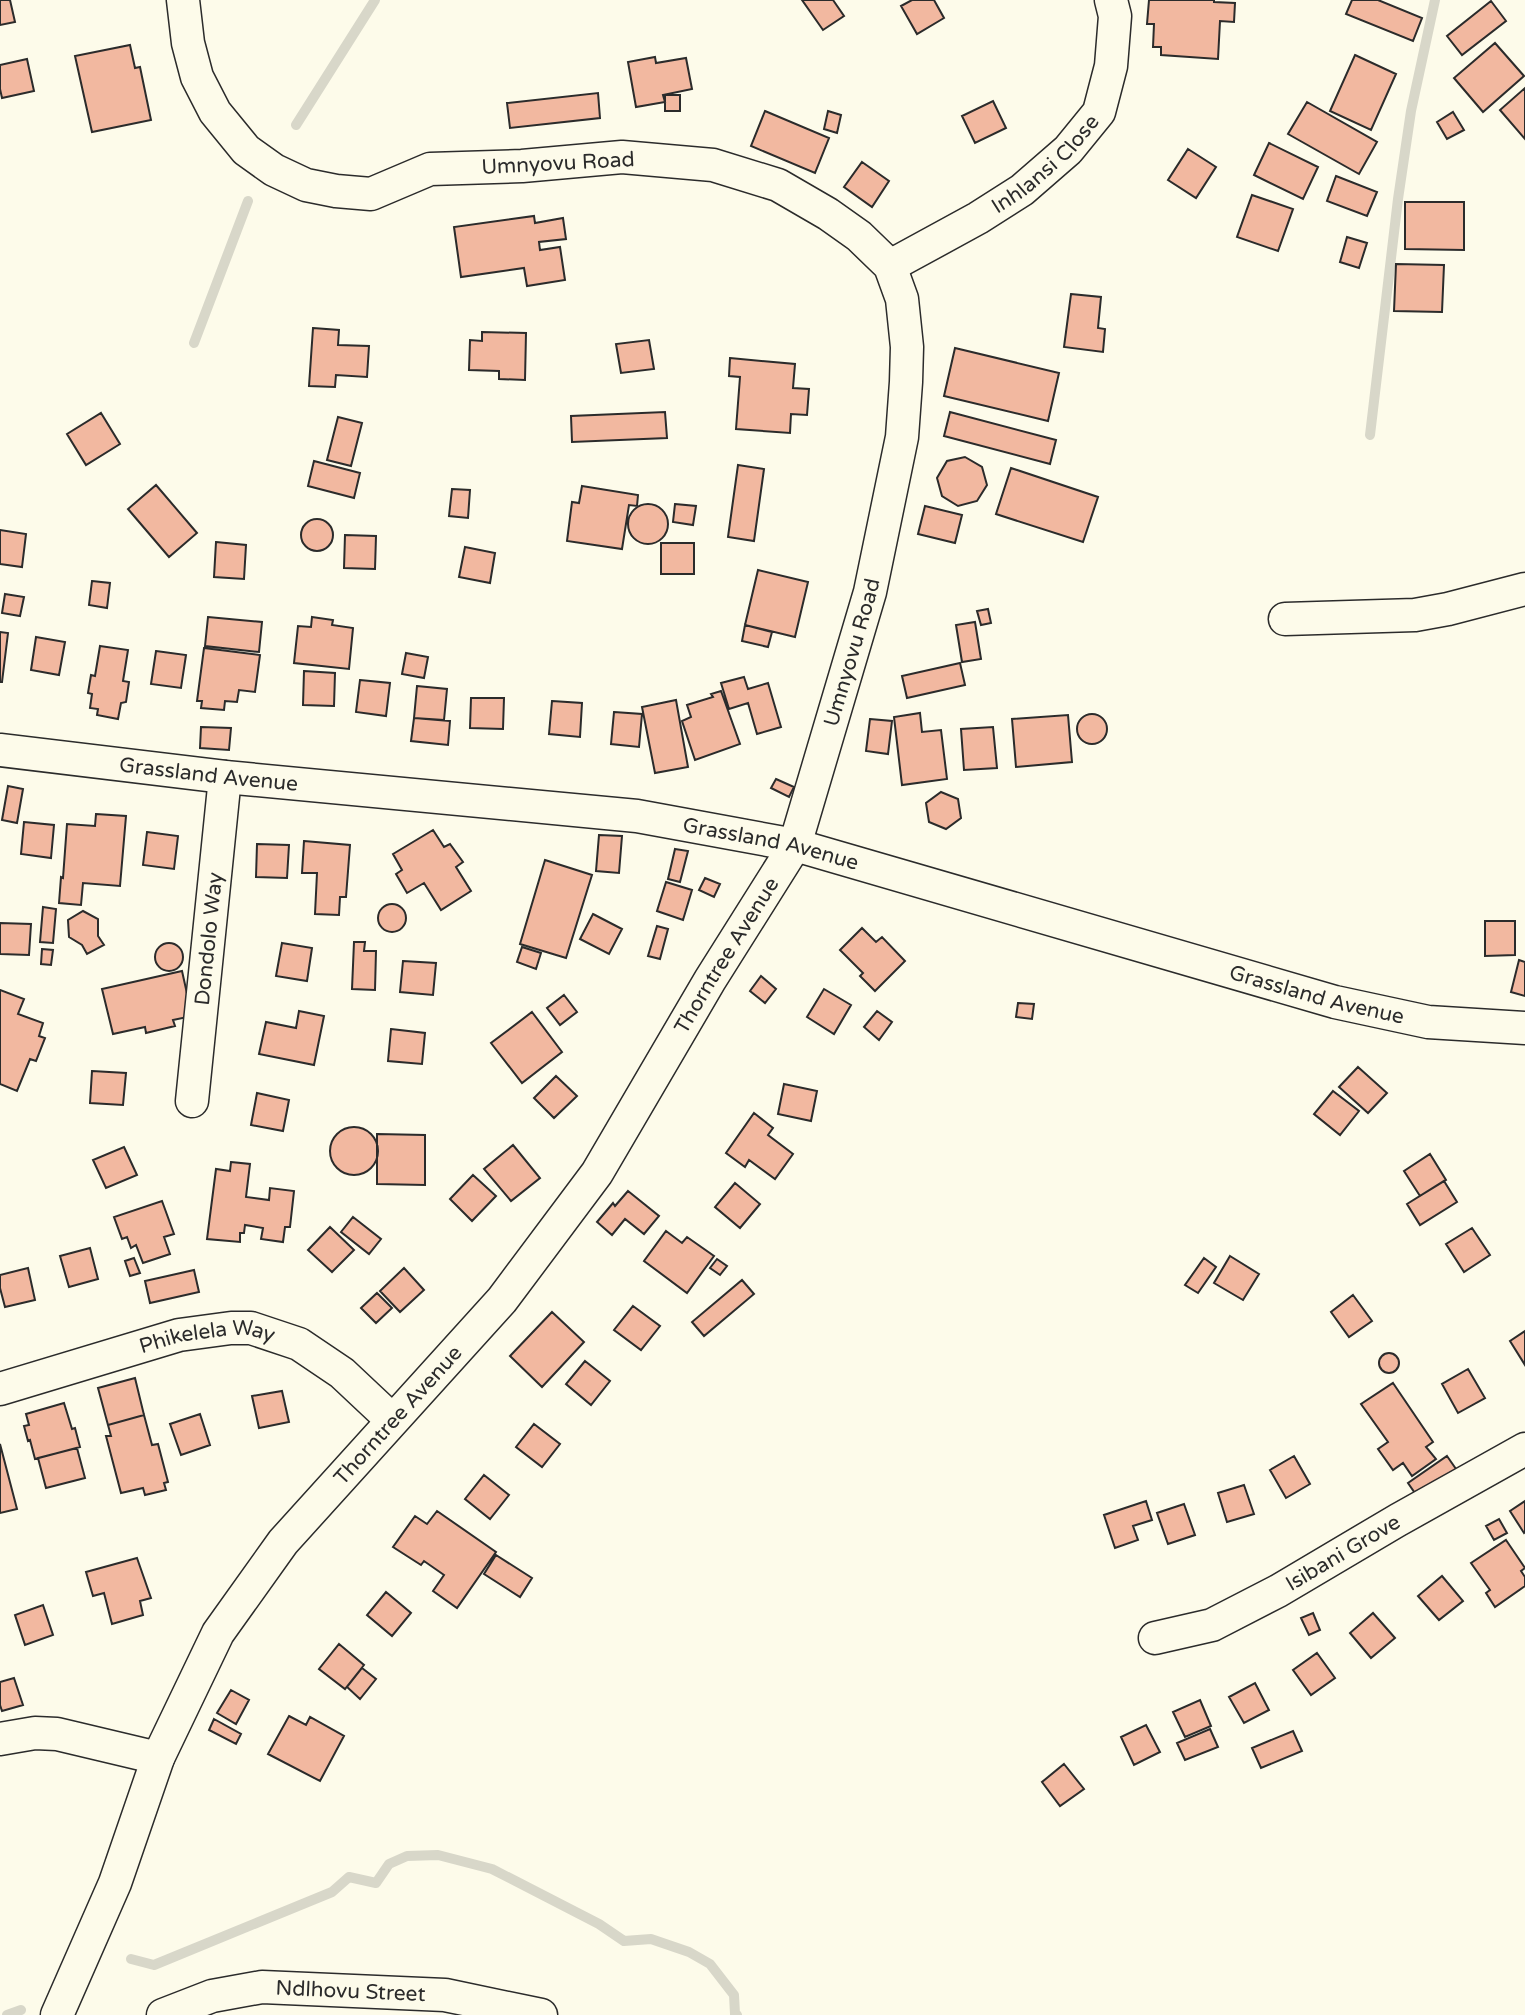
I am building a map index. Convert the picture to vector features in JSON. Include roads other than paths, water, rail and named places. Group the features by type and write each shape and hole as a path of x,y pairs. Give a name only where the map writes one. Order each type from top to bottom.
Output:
{"street":[{"name":"Umnyovu Road","path":"183,0 188,43 197,77 215,112 246,150 274,170 306,185 371,194 430,169 522,166 622,157 713,165 778,185 808,202 859,236 890,266 902,299 907,347 902,437 870,592 795,845"},
{"name":"Inhlansi Close","path":"890,266 1023,190 1068,150 1099,112 1111,66 1115,16 1111,0"},
{"path":"1285,618 1415,615 1525,589"},
{"name":"Grassland Avenue","path":"0,750 225,777 637,816 795,845 1335,1002 1428,1022 1525,1028"},
{"name":"Dondolo Way","path":"192,1101 225,777"},
{"name":"Thorntree Avenue","path":"57,2015 115,1883 158,1758 218,1633 283,1542 502,1300 597,1173 710,980 795,845"},
{"name":"Phikelela Way","path":"0,1389 179,1335 251,1328 299,1344 342,1373 392,1420"},
{"name":"Isibani Grove","path":"1155,1638 1212,1625 1278,1591 1525,1449"},
{"path":"0,1739 35,1733 57,1734 158,1758"},
{"name":"Ndlhovu Street","path":"163,2015 212,1996 262,1987 445,1995 541,2015"}],"waterway":[{"path":"296,125 375,0"},
{"path":"1370,435 1411,111 1435,0"},
{"path":"194,343 248,201"},
{"path":"131,1959 154,1965 332,1892 349,1877 376,1883 389,1864 407,1856 438,1855 492,1869 599,1924 624,1941 651,1939 689,1952 710,1964 734,1995 737,2015"},
{"path":"7,2015 21,2010"}]}
